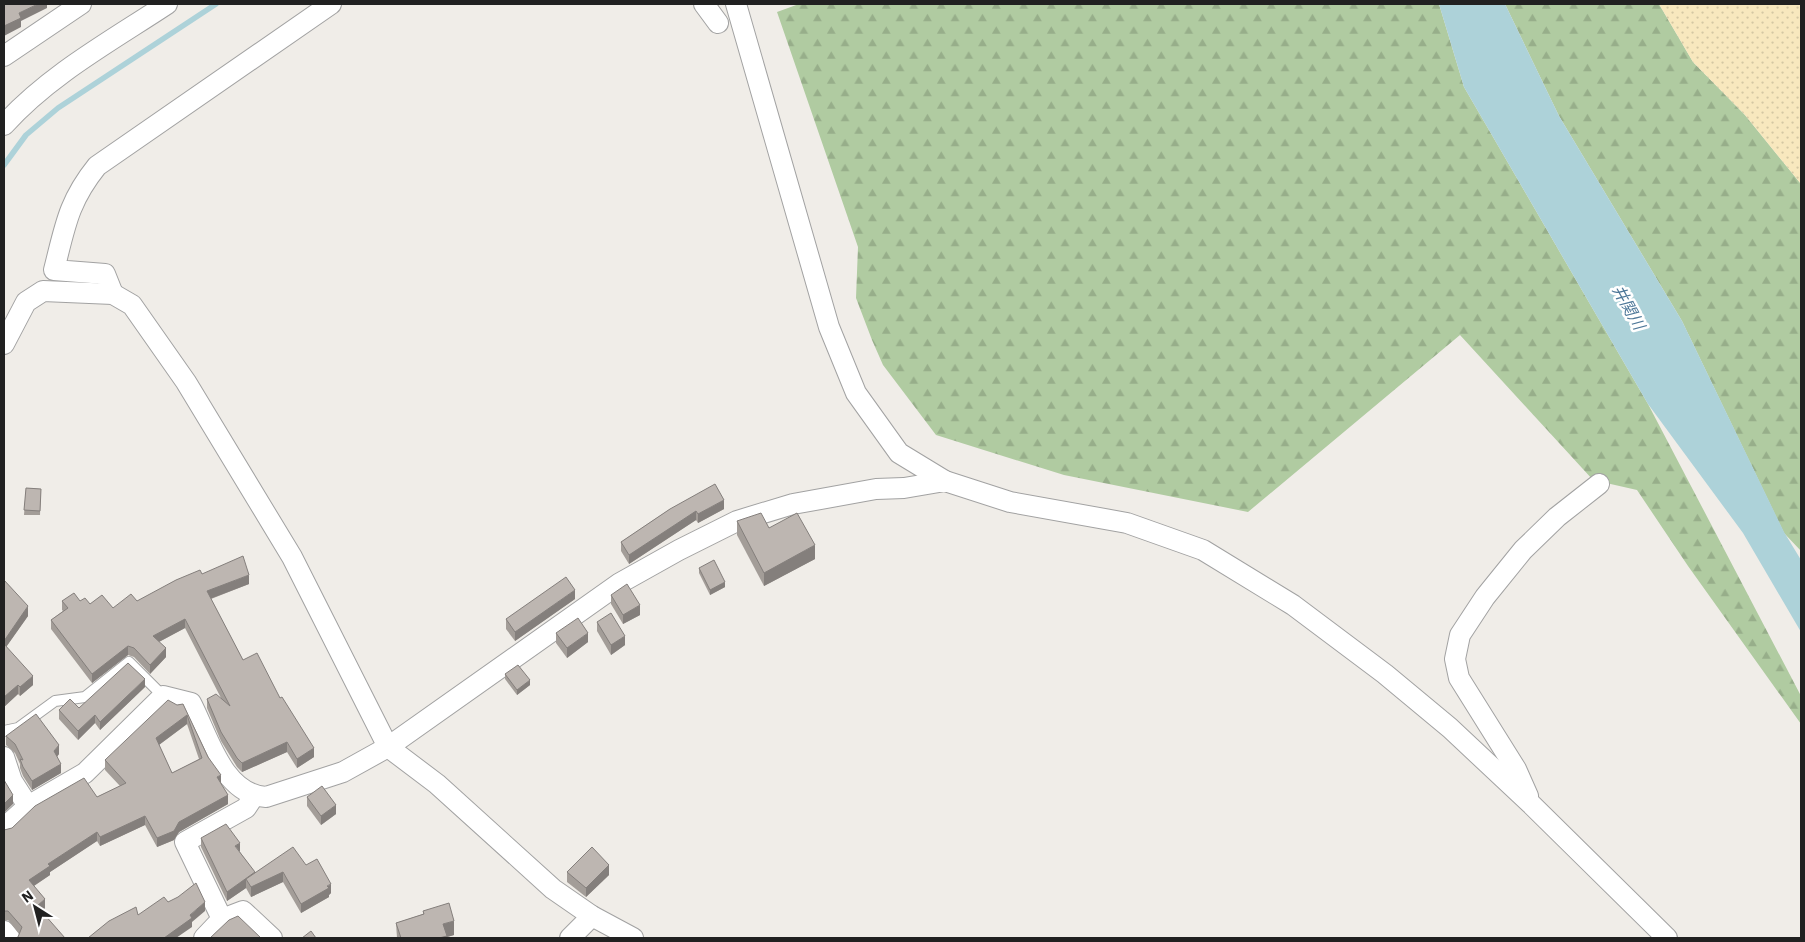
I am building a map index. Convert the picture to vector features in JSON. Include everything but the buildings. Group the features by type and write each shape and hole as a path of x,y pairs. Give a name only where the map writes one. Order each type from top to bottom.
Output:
{"street":[{"path":"4,56 81,4"},
{"path":"4,125 20,107 50,83 167,4"},
{"path":"113,294 105,274 54,270 70,207 80,186 97,166 331,4"},
{"path":"704,4 718,23"},
{"path":"736,4 829,327 856,393 899,453 945,481 1010,502 1127,524 1203,550 1293,605 1385,674 1450,728 1531,804 1667,938"},
{"path":"4,344 26,302 43,291 113,294 132,305 186,382 296,564 388,747 437,784 553,889 592,916 633,938"},
{"path":"4,828 28,806 85,774 163,696 191,703 212,749 231,779 254,796 266,797 343,772 388,747 620,583 736,521 794,504 876,489 904,488 945,481"},
{"path":"1531,804 1516,769 1458,678 1455,660 1460,635 1485,597 1523,550 1557,517 1599,484"},
{"path":"4,757 12,781 28,806"},
{"path":"222,919 185,842 246,808 254,796"},
{"path":"204,938 222,919 243,911 272,938"},
{"path":"570,938 592,916"},
{"path":"4,931 10,938"}],"lane":[{"path":"4,731 18,728 55,701 85,697 130,662 163,696"}],"green space":[{"path":"799,4 1439,4 1464,87 1648,404 1801,696 1801,724 1688,566 1637,490 1593,480 1460,335 1248,512 1064,475 936,435 883,365 856,298 858,247 777,12"},
{"path":"1505,4 1659,4 1693,62 1745,115 1801,184 1801,551 1784,533 1682,321 1559,116"}],"sand":[{"path":"1659,4 1801,4 1801,184 1745,115 1693,62"}],"water":[{"name":"井関川","path":"1439,4 1505,4 1559,116 1682,321 1784,532 1801,560 1801,632 1743,533 1648,404 1464,87"}],"waterway":[{"path":"4,165 26,135 58,108 216,4"}]}
